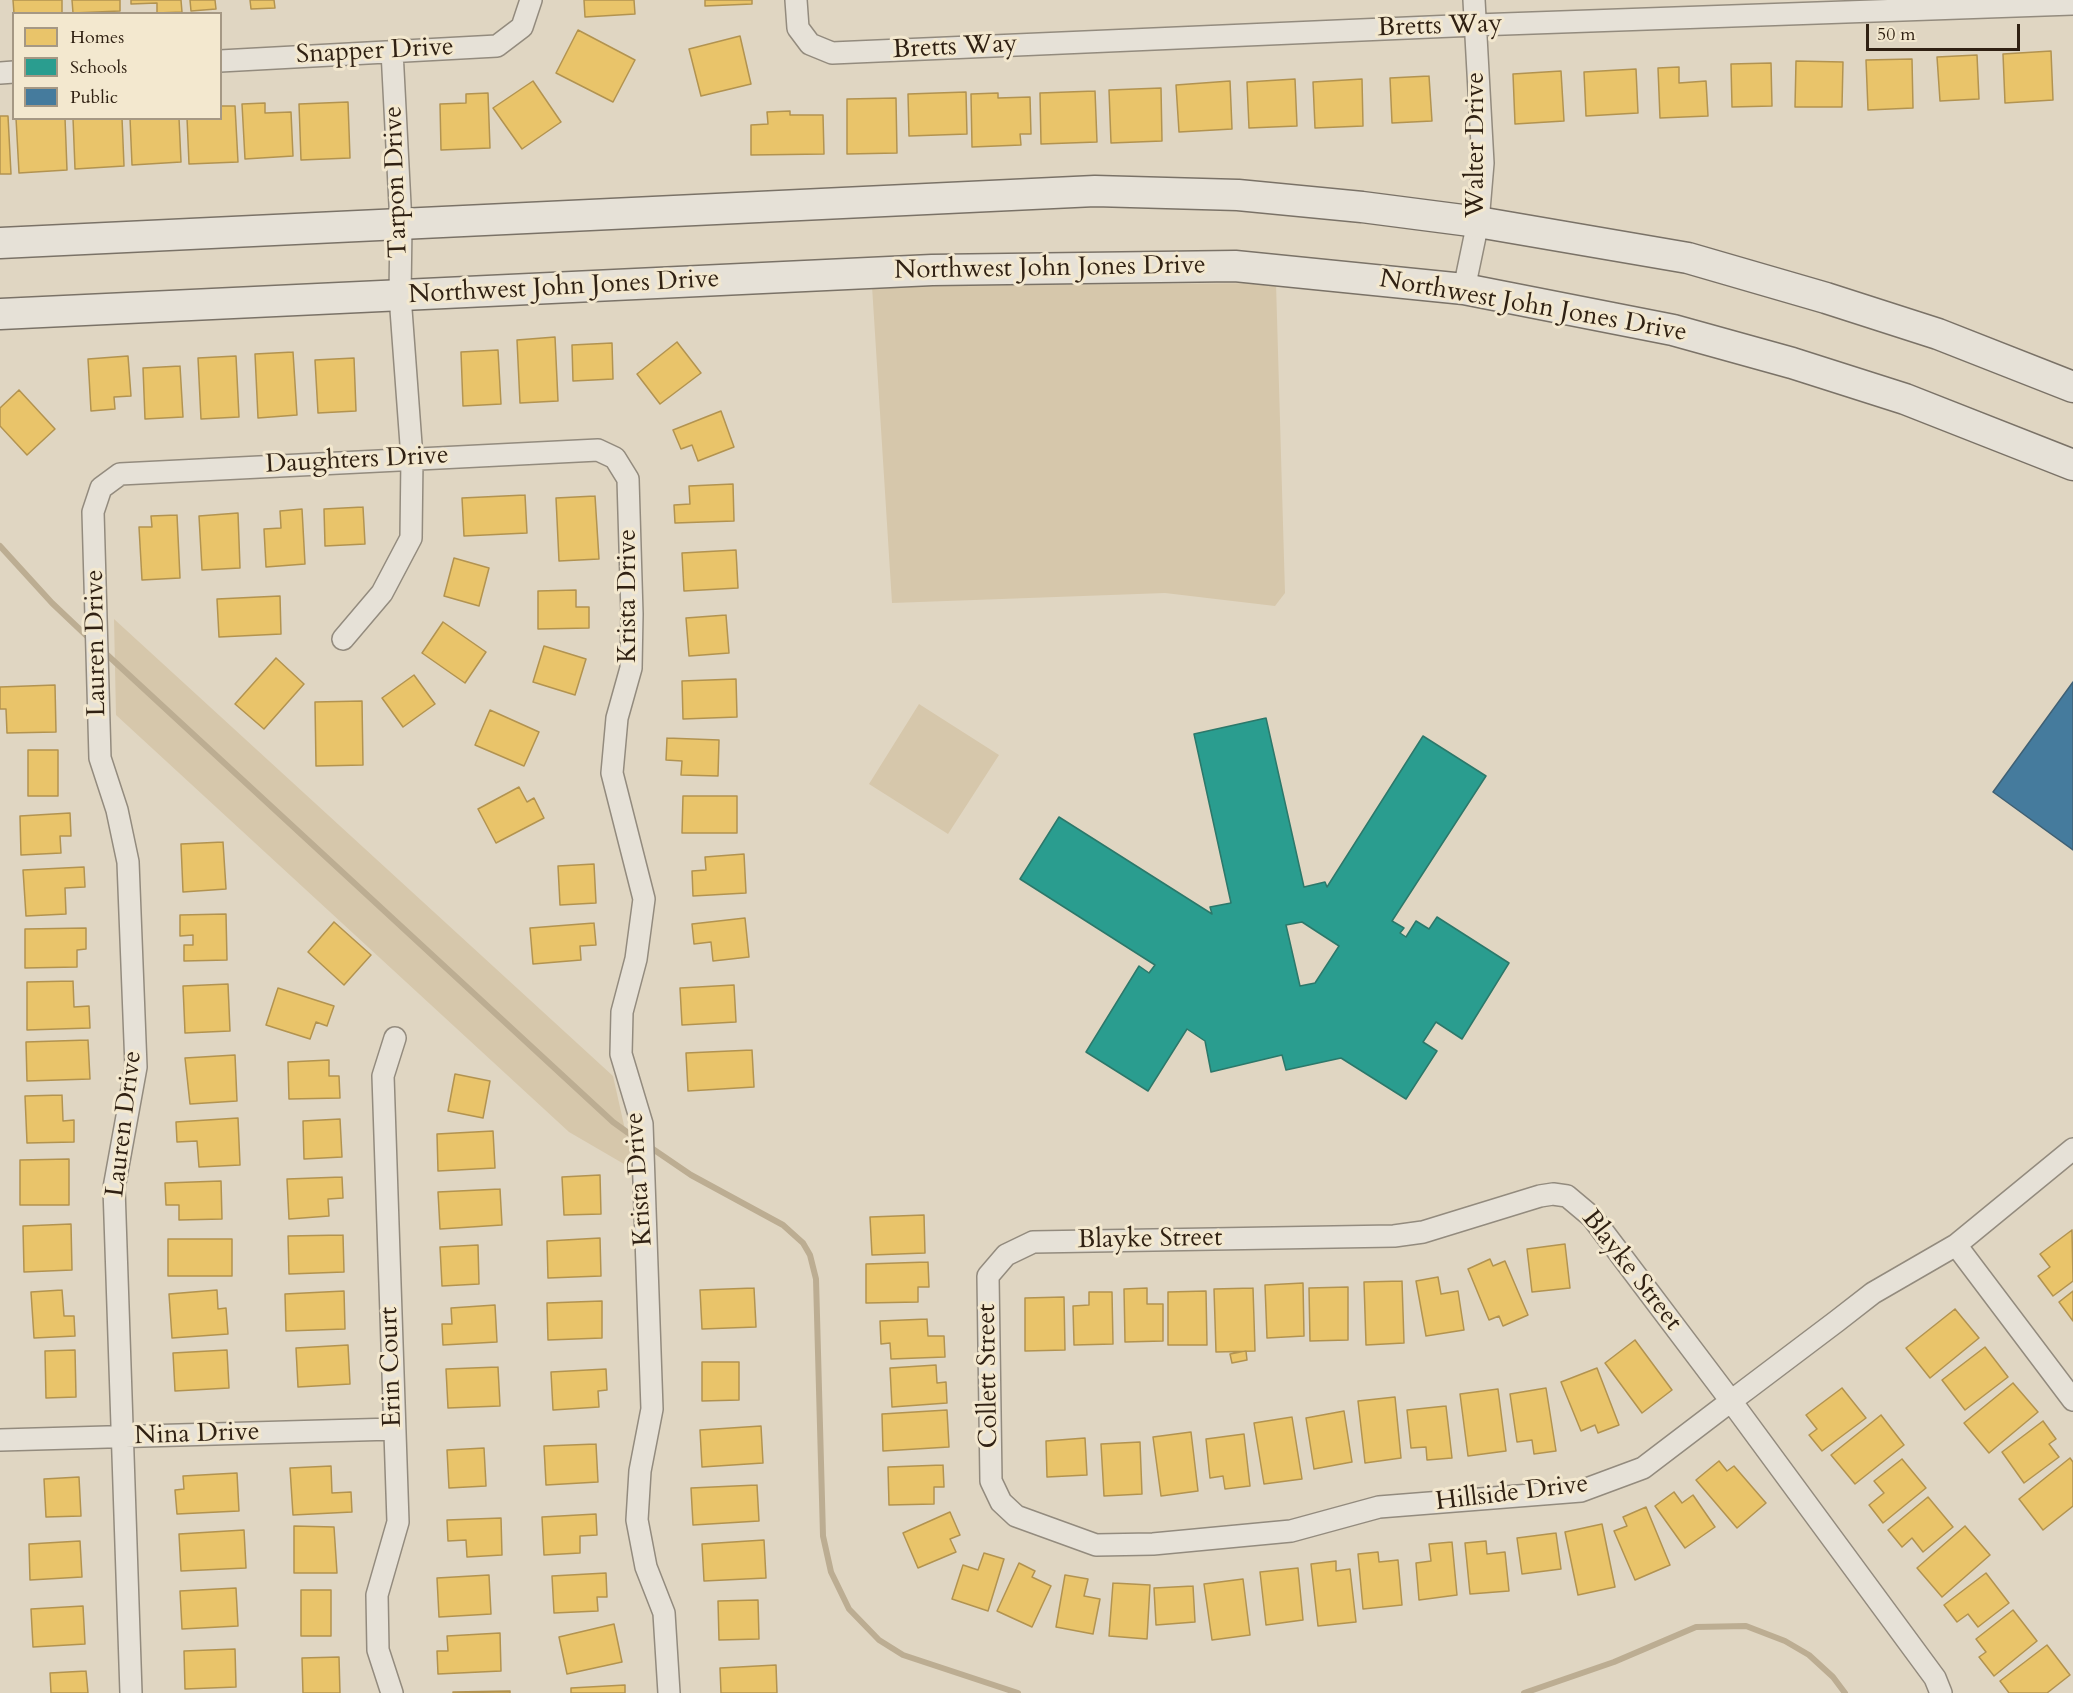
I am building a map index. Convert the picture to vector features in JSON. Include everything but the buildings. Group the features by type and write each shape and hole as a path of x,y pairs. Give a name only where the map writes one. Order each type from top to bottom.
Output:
{"main road":[{"path":"0,243 1095,191 1238,195 1362,207 1478,222 1688,258 1826,298 1938,334 2073,387"},
{"name":"Northwest John Jones Drive","path":"0,314 932,270 1235,266 1464,289 1672,330 1792,363 1905,399 2073,465"}],"street":[{"name":"Snapper Drive","path":"222,61 497,46 522,27 531,0"},
{"name":"Bretts Way","path":"796,0 798,28 810,44 832,53 1476,25 2073,4"},
{"name":"Walter Drive","path":"1464,289 1478,222 1483,163 1474,0"},
{"name":"Tarpon Drive","path":"343,639 382,593 411,538 412,458 400,296 400,224 392,51"},
{"name":"Daughters Drive","path":"101,488 120,474 598,450 615,458"},
{"name":"Krista Drive","path":"615,458 628,478 632,614 631,668 617,718 612,773 644,898 636,959 622,1012 621,1054 642,1124 652,1409 640,1471 637,1520 646,1567 664,1613 669,1693"},
{"name":"Lauren Drive","path":"101,488 93,512 100,758 117,810 129,862 136,1067 114,1188 131,1693"},
{"name":"Erin Court","path":"392,1693 378,1650 377,1595 398,1522 383,1076 395,1038"},
{"name":"Hillside Drive","path":"1001,1502 1016,1516 1096,1545 1154,1544 1291,1531 1379,1507 1581,1491 1644,1468 1873,1293 1956,1245 2073,1149"},
{"name":"Blayke Street","path":"1006,1255 1033,1242 1394,1236 1423,1232 1540,1196 1553,1194 1567,1197 1592,1217 1731,1401 1935,1678 1941,1693"},
{"path":"1956,1245 2073,1400"},
{"name":"Collett Street","path":"1001,1502 991,1481 988,1276 1006,1255"},
{"name":"Nina Drive","path":"0,1440 394,1429"}],"shaded area":[{"path":"1276,283 1285,593 1275,606 1165,593 892,603 872,286"},
{"path":"114,619 613,1076 630,1152 624,1164 569,1132 116,715"},
{"path":"919,704 999,755 948,834 869,784"}],"waterway":[{"path":"0,546 52,603 91,640"},
{"path":"103,651 613,1122 638,1140"},
{"path":"647,1145 691,1175 783,1225 803,1243 810,1255 816,1279 823,1536 831,1572 849,1609 879,1640 903,1655 1018,1693"},
{"path":"1524,1693 1614,1662 1696,1627 1746,1626 1785,1641 1809,1655 1833,1677 1845,1693"}]}
